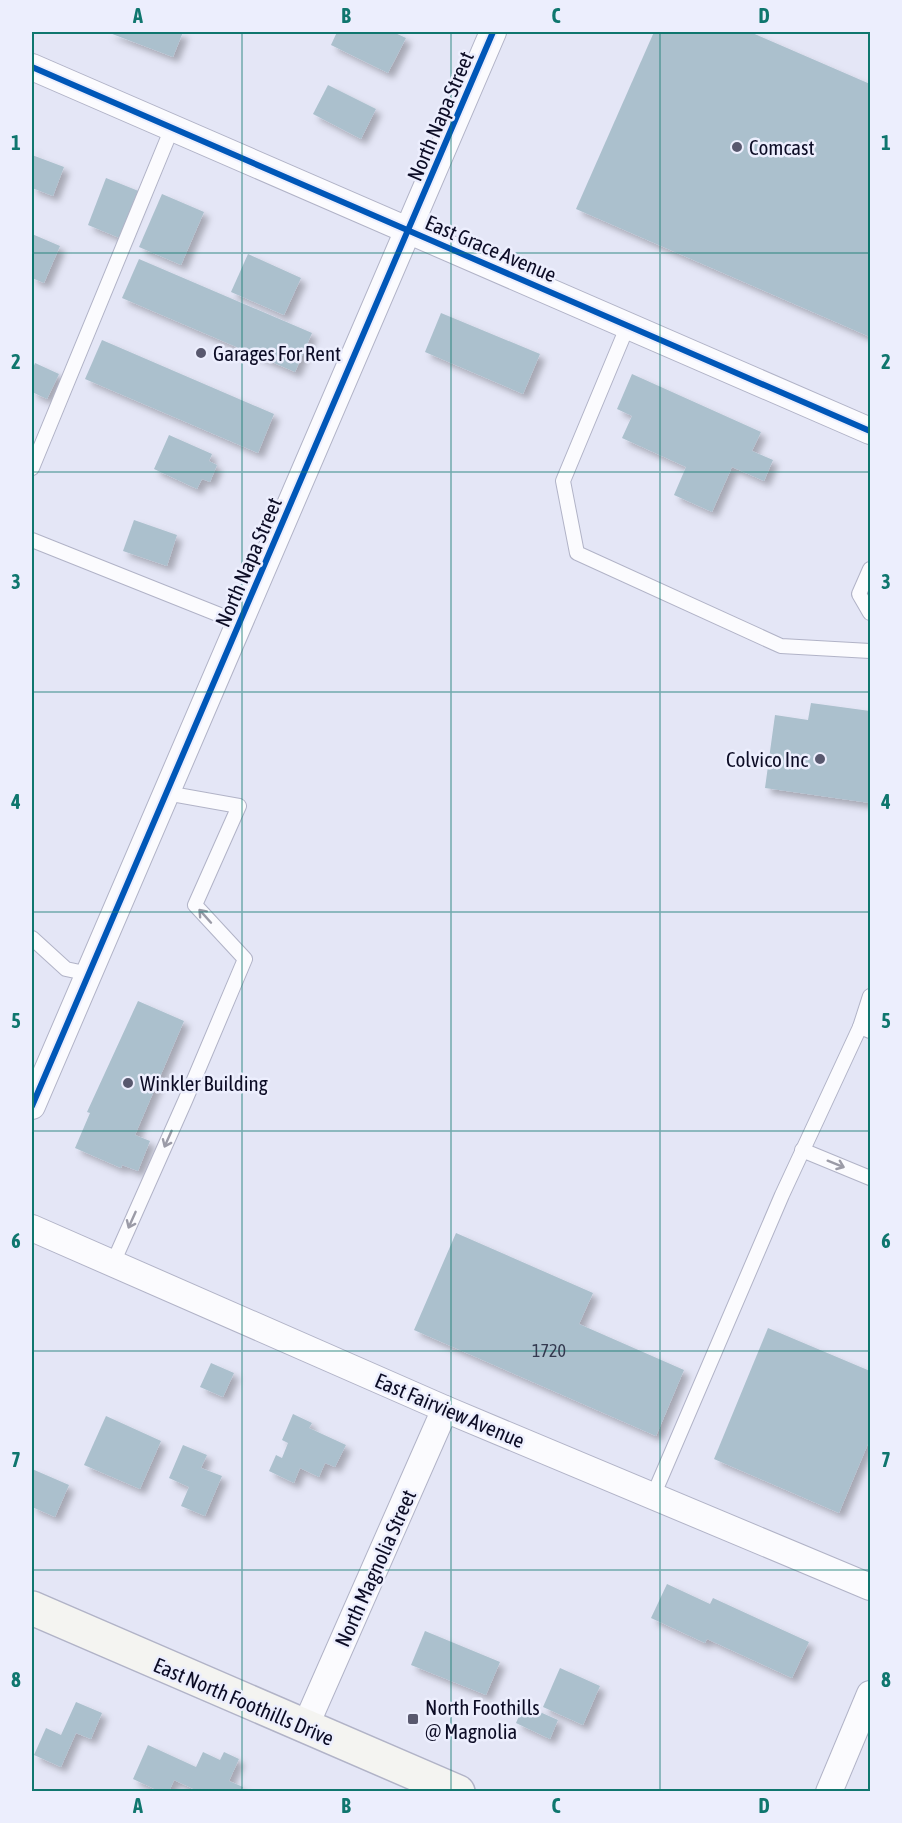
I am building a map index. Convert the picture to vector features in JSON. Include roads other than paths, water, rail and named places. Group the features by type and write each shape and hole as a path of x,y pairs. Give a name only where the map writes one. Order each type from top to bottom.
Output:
{"main road":[{"name":"East North Foothills Drive","path":"32,1608 304,1727 458,1791"}],"street":[{"name":"North Napa Street","path":"32,1106 493,32"},
{"name":"East Grace Avenue","path":"32,67 870,431"},
{"name":"East Fairview Avenue","path":"32,1228 445,1409 870,1587"},
{"name":"North Magnolia Street","path":"304,1727 445,1409"},
{"path":"829,1791 870,1694"}],"lane":[{"path":"32,468 172,128"},
{"path":"628,326 563,481 577,554 782,646 870,651"},
{"path":"32,540 240,623"},
{"path":"870,569 859,594 870,613"},
{"path":"113,1263 245,959 195,905 239,806 166,794"},
{"path":"32,938 66,969 88,974"},
{"path":"653,1496 802,1150 865,1029 870,996"},
{"path":"802,1150 870,1178"}],"place":[{"name":"Comcast","path":"737,147"},
{"name":"Garages For Rent","path":"201,353"},
{"name":"Colvico Inc","path":"820,759"},
{"name":"Winkler Building","path":"128,1083"},
{"name":"North Foothills @ Magnolia","path":"413,1719"}]}
